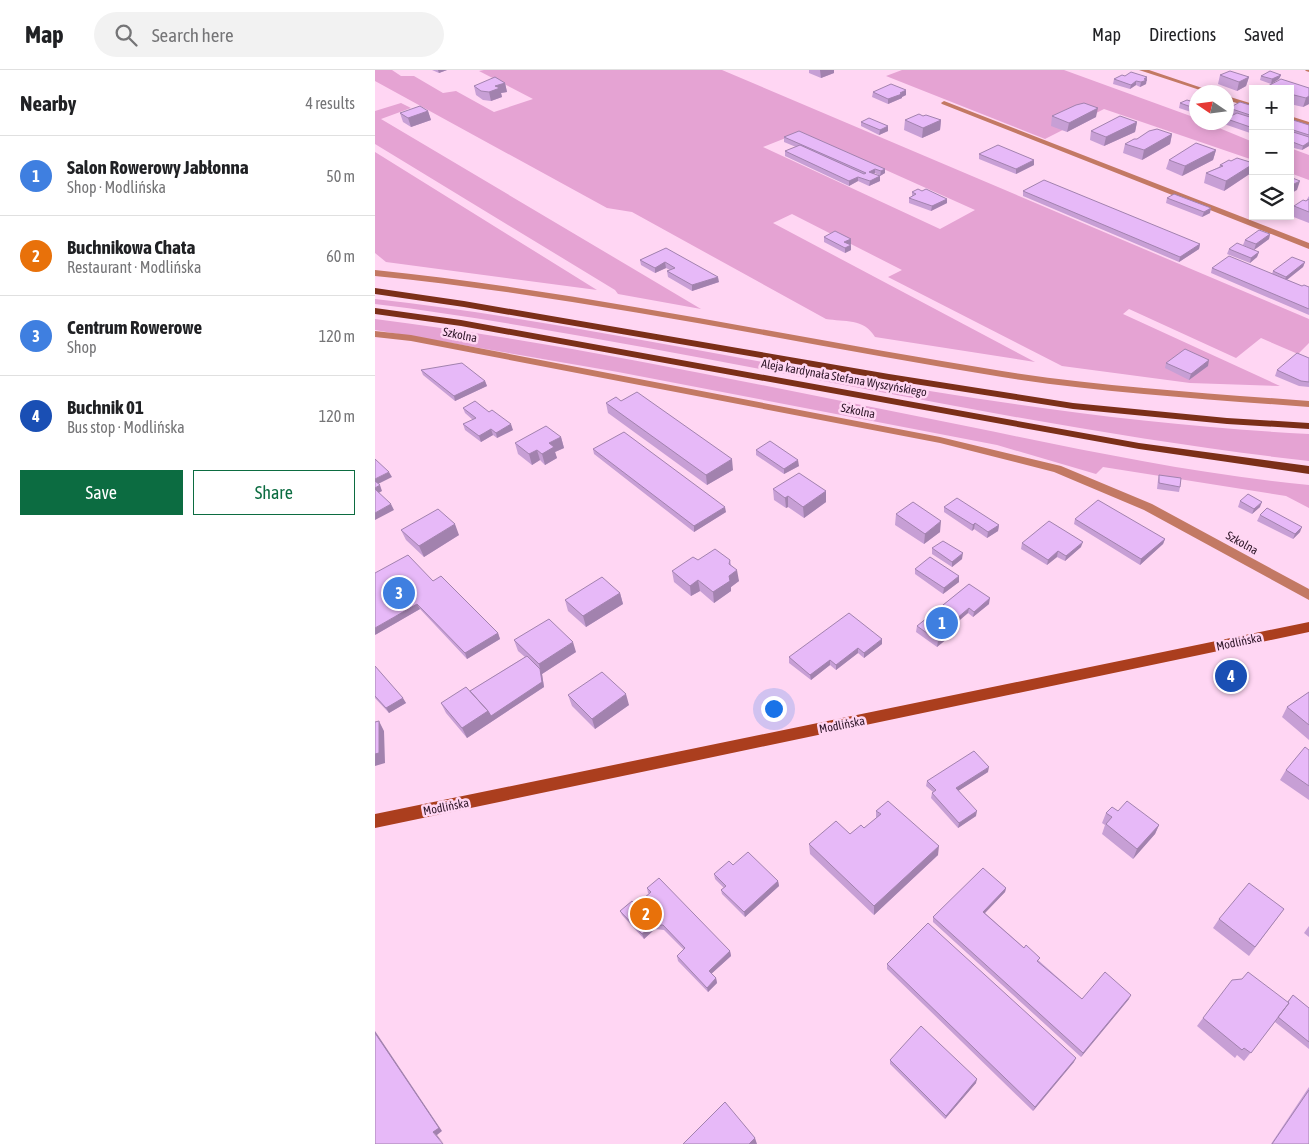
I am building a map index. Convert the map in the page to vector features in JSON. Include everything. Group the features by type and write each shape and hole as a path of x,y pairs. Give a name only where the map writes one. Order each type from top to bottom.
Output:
{"main road":[{"name":"Aleja kardynała Stefana Wyszyńskiego","path":"375,292 464,304 889,377 1073,406 1227,421 1309,426"},
{"name":"Aleja kardynała Stefana Wyszyńskiego","path":"375,311 461,323 1139,446 1309,470"},
{"name":"Modlińska","path":"375,821 1309,627"}],"street":[{"path":"1142,70 1189,85"},
{"path":"1234,100 1249,105"},
{"path":"944,103 1309,246"},
{"path":"1294,119 1309,124"},
{"path":"375,273 454,281 612,305 1003,374 1153,392 1309,404"},
{"name":"Szkolna","path":"375,334 411,338 940,440 1057,469 1148,508 1309,595"}],"shaded area":[{"path":"375,70 392,70 401,76 414,76 443,93 456,91 494,112 533,99 479,71 722,70 1309,319 1309,343 1298,354 1261,338 1236,358 1129,309 1123,314 1280,386 1190,383 1062,366 888,277 902,270 792,214 773,223 1035,362 875,337 870,331 859,324 826,319 632,212 607,208 375,81","holes":["801,132 975,210 940,229 763,147"]},
{"path":"902,70 1064,70 1189,115 1189,130 1224,130 1249,140 1249,159 1104,109 1045,139 886,76"},
{"path":"401,103 411,108 381,119 701,309 618,294 615,290 375,144 375,111"},
{"path":"1294,149 1309,155 1309,180 1294,174"},
{"path":"375,152 597,290 386,262 375,253"},
{"path":"375,299 553,324 905,387 1020,405 1193,426 1309,434 1309,461 1226,451 1060,425 580,336 375,304"},
{"path":"375,319 450,329 599,354 1139,460 1224,475 1309,485 1309,508 1286,496 1103,467 1096,474 997,445 618,372 375,330"}],"building":[{"path":"1230,71 1249,77 1239,82 1220,75"},
{"path":"1270,71 1281,75 1272,79 1261,76"},
{"path":"1131,72 1147,77 1144,79 1147,80 1136,81 1131,85 1114,79 1122,75 1125,76"},
{"path":"495,77 505,83 495,86 500,88 489,92 481,91 474,86"},
{"path":"1281,79 1309,88 1309,96 1306,98 1294,95 1294,85 1270,85"},
{"path":"891,84 906,90 900,93 902,94 888,99 873,92"},
{"path":"1189,101 1189,106 1180,103"},
{"path":"1240,102 1249,105 1249,115 1234,110 1234,105"},
{"path":"1084,103 1098,108 1069,123 1052,116 1076,105"},
{"path":"420,106 428,111 408,118 400,113"},
{"path":"1237,113 1249,117 1249,127 1234,121 1234,114"},
{"path":"919,114 941,120 923,128 905,120"},
{"path":"1120,116 1137,122 1106,137 1091,131"},
{"path":"869,118 888,126 880,130 861,122"},
{"path":"1294,120 1309,125 1309,135 1294,130"},
{"path":"1157,129 1172,134 1144,150 1125,144 1149,131"},
{"path":"799,131 885,169 881,171 875,169 869,172 880,176 870,181 858,177 849,181 785,151 800,145 864,174 866,173 784,137"},
{"path":"1294,132 1309,137 1309,142 1303,146 1294,143"},
{"path":"1196,143 1216,150 1185,166 1169,160"},
{"path":"998,145 1034,160 1016,169 979,154"},
{"path":"1237,158 1249,162 1249,167 1226,181 1206,173 1223,166 1220,165 1229,160"},
{"path":"1294,179 1300,181 1294,184"},
{"path":"1044,180 1200,244 1180,257 1023,191"},
{"path":"918,189 922,191 926,189 947,199 932,206 909,198 916,194 912,192"},
{"path":"1174,194 1211,208 1204,212 1167,198"},
{"path":"1309,199 1309,212 1294,206 1303,200"},
{"path":"1259,230 1270,234 1256,244 1245,240"},
{"path":"835,231 851,239 844,242 851,245 845,248 824,237"},
{"path":"1237,243 1259,252 1251,258 1229,249"},
{"path":"666,248 718,277 692,285 667,271 675,268 665,262 655,268 640,260"},
{"path":"1229,256 1302,286 1309,287 1309,309 1212,268"},
{"path":"1292,257 1305,262 1286,277 1273,271"},
{"path":"1185,349 1209,360 1191,374 1166,363"},
{"path":"1297,353 1309,358 1309,382 1301,381 1277,370"},
{"path":"462,363 485,381 454,396 421,370"},
{"path":"637,392 732,459 706,475 606,403 616,397 621,401"},
{"path":"475,401 489,412 492,410 511,424 496,433 491,429 479,436 463,424 476,418 463,408"},
{"path":"546,426 561,437 549,443 554,447 542,454 537,450 529,454 515,443"},
{"path":"624,432 725,507 694,526 593,449"},
{"path":"770,441 798,460 784,469 756,450"},
{"path":"375,459 389,472 375,479"},
{"path":"799,473 826,491 803,507 788,496 785,498 773,489"},
{"path":"1159,475 1181,478 1180,487 1159,483"},
{"path":"375,481 380,485 375,488"},
{"path":"375,489 391,504 375,513"},
{"path":"1248,494 1262,502 1254,509 1240,501"},
{"path":"957,498 999,525 988,532 944,507"},
{"path":"1098,500 1165,539 1141,559 1075,519"},
{"path":"913,502 941,521 925,534 896,514"},
{"path":"1267,508 1302,527 1295,534 1260,515"},
{"path":"438,509 455,524 419,546 401,530"},
{"path":"1049,521 1083,542 1066,556 1058,551 1048,560 1022,543"},
{"path":"943,541 963,553 952,562 932,548"},
{"path":"715,549 730,560 729,564 737,570 729,576 730,581 713,592 698,580 690,586 672,571 693,557 698,560"},
{"path":"408,555 433,581 441,576 498,633 465,653 417,604 375,628 375,573"},
{"path":"930,557 959,576 944,588 915,569"},
{"path":"602,577 620,593 583,616 565,600"},
{"path":"969,584 990,598 974,612 969,608 950,624 955,627 938,641 917,626"},
{"path":"849,613 882,639 864,653 858,648 836,665 830,660 810,675 789,657"},
{"path":"549,619 573,642 539,664 514,640"},
{"path":"527,656 540,669 542,682 491,716 470,691"},
{"path":"375,666 403,698 386,708 375,696"},
{"path":"602,672 626,694 592,719 568,695"},
{"path":"466,687 488,711 462,728 441,703"},
{"path":"1309,692 1309,725 1287,707"},
{"path":"379,721 379,753 375,754 375,722"},
{"path":"1305,747 1309,750 1309,786 1286,770"},
{"path":"974,751 989,767 956,788 977,811 959,823 932,793 936,790 927,781"},
{"path":"888,801 939,846 874,906 809,844 836,821 850,834 861,825 864,828 881,814 876,811"},
{"path":"1127,801 1159,825 1137,849 1106,824 1112,817 1106,813 1112,807 1118,811"},
{"path":"748,852 778,881 744,912 721,890 726,886 714,874 729,861 733,865"},
{"path":"983,868 1006,888 983,912 1024,948 1026,945 1040,958 1037,961 1082,999 1105,972 1131,995 1083,1053 933,917"},
{"path":"659,878 730,951 709,971 716,978 707,988 677,956 685,948 663,925 654,925 642,934 620,911 632,901 636,905 651,892 647,888"},
{"path":"1249,883 1284,909 1255,947 1219,919"},
{"path":"928,923 1076,1058 1035,1107 887,964"},
{"path":"1248,972 1289,1003 1251,1053 1244,1048 1242,1050 1203,1018 1232,980 1242,979"},
{"path":"1293,995 1309,1008 1309,1042 1278,1017"},
{"path":"921,1026 977,1079 946,1116 890,1060"},
{"path":"375,1033 439,1128 433,1132 443,1144 375,1144"},
{"path":"1309,1090 1309,1144 1272,1144"},
{"path":"725,1102 755,1138 749,1144 683,1144"}],"place":[{"name":"Centrum Rowerowe","path":"399,593"},
{"name":"Salon Rowerowy Jabłonna","path":"942,623"},
{"name":"Buchnik 01","path":"1231,676"},
{"name":"Buchnikowa Chata","path":"646,914"}]}
